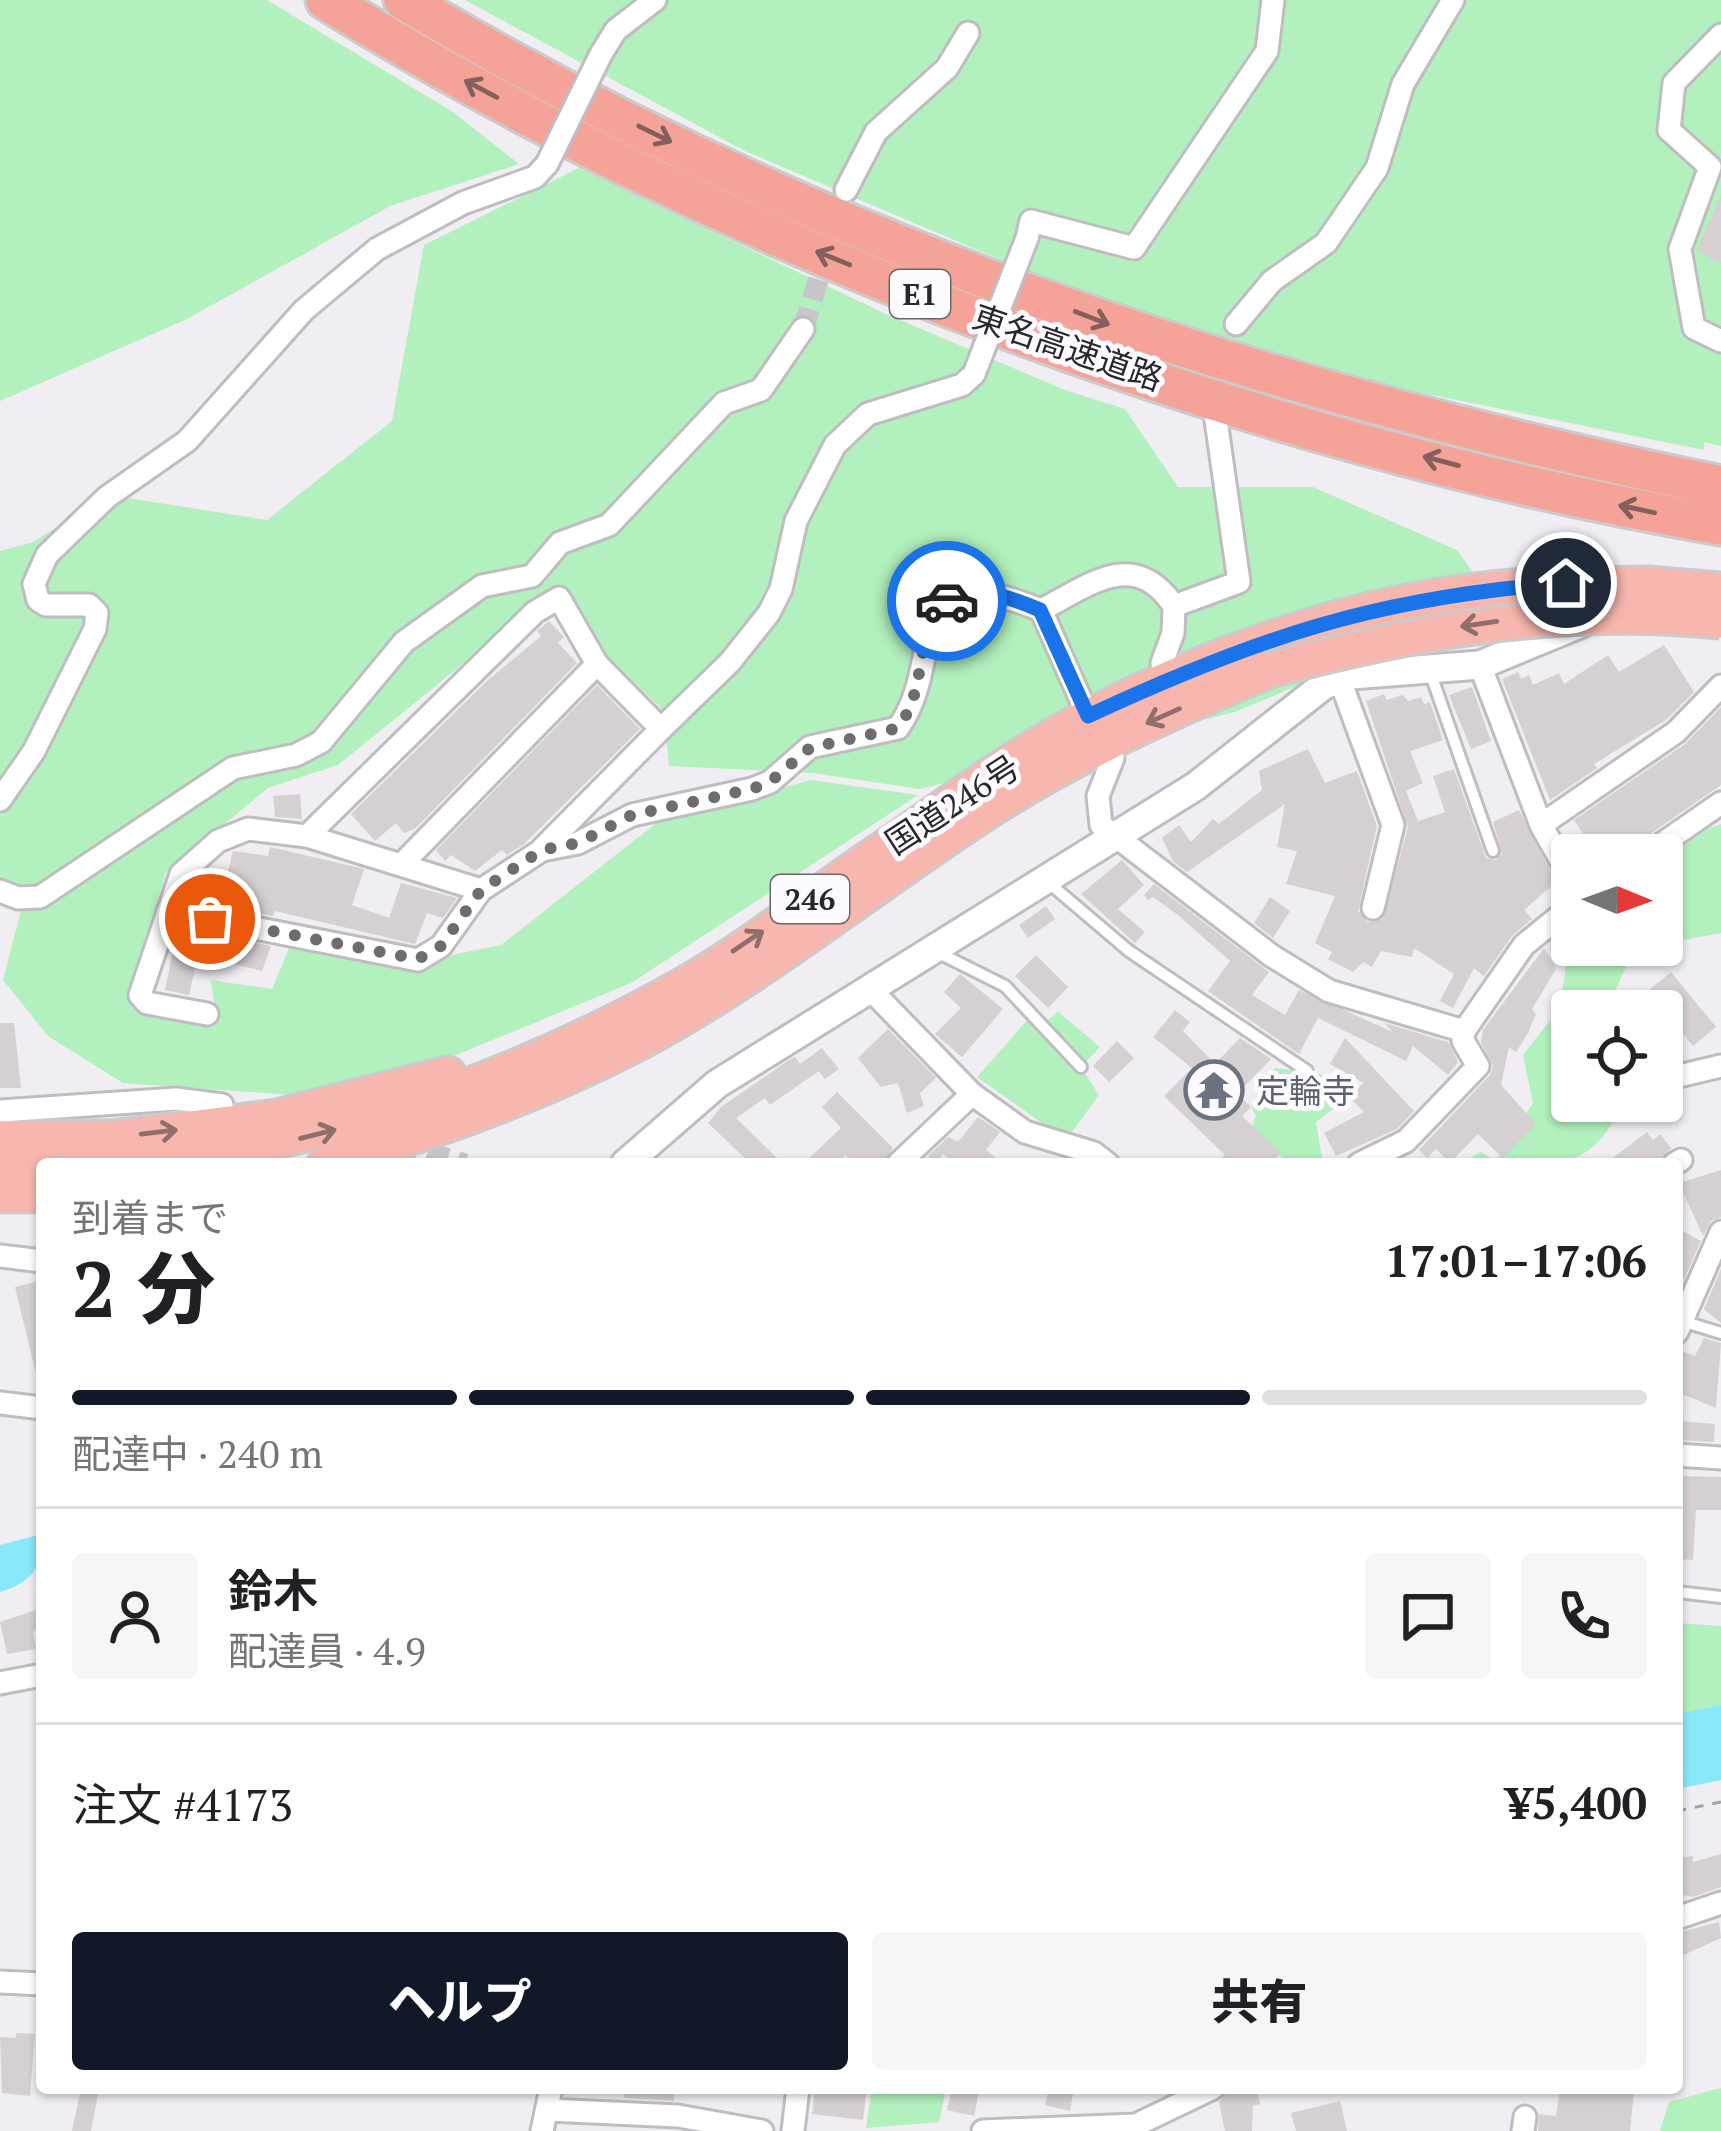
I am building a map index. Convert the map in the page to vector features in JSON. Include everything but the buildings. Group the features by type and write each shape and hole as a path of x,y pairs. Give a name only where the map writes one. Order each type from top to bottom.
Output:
{"highway":[{"name":"東名高速道路","path":"326,0 583,143 760,228 944,303 1232,403 1554,491 1721,525"},
{"name":"東名高速道路","path":"404,0 602,108 778,192 955,267 1242,368 1400,413 1721,486"},
{"name":"国道246号","path":"165,1158 310,1137 412,1108 515,1070 676,988 1088,716 1263,639 1376,606 1524,586 1721,585"},
{"name":"国道246号","path":"346,1158 423,1136 532,1093 638,1042 722,994 982,815 1120,735 1270,670 1412,633 1548,616 1721,621"},
{"path":"0,1138 112,1138 277,1117 440,1078 619,1001 676,988"},
{"path":"420,1158 525,1118 638,1042"},
{"path":"0,1167 36,1166"},
{"path":"0,1195 36,1195"},
{"path":"0,1217 36,1217"}],"street":[{"path":"0,800 34,751 95,629 97,613 88,605 46,605 38,600 34,584 46,555 107,497 187,441 304,310 377,249 463,203 535,177 547,164 616,30 655,0"},
{"path":"168,911 418,959 441,946 481,890 542,850 730,662 770,613 781,589 796,521 835,445 868,415 962,385 974,374 1031,221 1134,248 1267,51 1273,0"},
{"path":"1236,324 1272,281 1327,243 1377,168 1403,84 1453,0"},
{"path":"846,190 876,132 947,68 968,33"},
{"path":"1721,35 1674,83 1669,130 1710,167 1680,249 1694,328 1721,341"},
{"path":"0,891 18,898 40,897 232,768 296,755 321,742 404,641 482,586 532,576 560,543 609,525 724,403 761,390 803,328"},
{"path":"1174,606 1239,582 1214,406"},
{"path":"1040,610 1112,574 1142,576 1160,585 1174,606 1173,633 1162,663"},
{"path":"632,1158 716,1084 1196,786 1324,685 1480,664 1574,624 1698,597 1721,585"},
{"path":"542,850 578,843 632,815 752,789 770,782 810,748 898,728 912,709 928,623 948,600 971,591 1002,594 1040,610 1088,716"},
{"path":"307,836 536,612 560,598 597,664 661,729"},
{"path":"402,864 597,664"},
{"path":"1480,664 1551,844"},
{"path":"1340,680 1393,825 1373,908"},
{"path":"1540,825 1676,732 1721,686"},
{"path":"1113,758 1098,796 1101,825 1272,956 1329,991 1464,1031"},
{"path":"1676,834 1721,802"},
{"path":"207,1014 147,1004 140,995 181,874 218,842 248,829 307,836 481,890"},
{"path":"1371,1158 1406,1142 1478,1066 1462,1040 1464,1031 1523,945 1551,923"},
{"path":"870,989 972,1094 1024,1132 1100,1158"},
{"path":"1683,1075 1721,1066"},
{"path":"904,1158 972,1094"},
{"path":"0,1111 176,1099 221,1105"},
{"path":"1683,1319 1721,1232"},
{"path":"0,1256 36,1260"},
{"path":"0,1403 36,1407"},
{"path":"1683,1455 1721,1458"},
{"path":"0,1683 36,1676"},
{"path":"1683,1916 1721,1903"},
{"path":"0,1982 36,1984"},
{"path":"793,2131 797,2094"},
{"path":"983,2131 1165,2123 1205,2094"},
{"path":"547,2110 678,2116 762,2131"}],"lane":[{"path":"1430,672 1492,851"},
{"path":"1046,881 1129,951 1307,1071"},
{"path":"934,950 1005,986 1081,1067"},
{"path":"1683,1327 1721,1334"},
{"path":"1683,1593 1721,1597"}],"path":[{"path":"1683,1810 1721,1802"}],"green space":[{"path":"0,0 267,0 453,112 519,164 390,206 187,319 0,401"},
{"path":"465,0 1721,0 1721,446 1704,442 1704,450 1322,373 1093,299 745,151"},
{"path":"579,168 888,315 1065,390 1125,409 1178,487 1313,487 1457,550 1518,635 1359,660 1235,712 920,789 813,773 669,766 664,711 599,648 564,589 527,612 338,765 268,788 166,872 142,950 133,1001 215,1009 211,980 272,989 290,946 408,964 501,945 659,821 811,780 918,795 631,983 432,1065 291,1095 123,1083 48,1036 3,980 22,907 0,903 0,551 33,542 109,495 267,520 392,421 424,245"},
{"path":"1721,824 1721,933 1683,940 1683,838"},
{"path":"1566,966 1627,966 1615,990 1563,990"},
{"path":"1058,1012 1100,1047 1081,1067 1099,1095 1066,1140 977,1077 1032,1015 1045,1022"},
{"path":"1551,1019 1551,1122 1612,1122 1576,1158 1498,1158 1533,1103 1523,1055"},
{"path":"1276,1068 1321,1074 1332,1093 1333,1109 1316,1122 1322,1158 1282,1158 1252,1126 1256,1116 1251,1107 1267,1073"},
{"path":"1683,1623 1721,1626 1721,1705 1683,1714"},
{"path":"1721,2088 1721,2131 1660,2131 1669,2102"},
{"path":"871,2094 945,2094 939,2122 866,2128"}],"water":[{"path":"36,1536 33,1572 0,1592 0,1545"},
{"path":"1721,1705 1721,1780 1683,1788 1683,1713"}],"tunnel":[{"path":"803,329 828,249"},
{"path":"398,1143 446,1158"}],"way so far":[{"path":"210,919 418,959 441,946 481,890 542,850 578,843 632,815 752,789 770,782 810,748 898,728 912,709 928,623 947,601"}],"place":[{"name":"定輪寺","path":"1214,1090"}],"route":[{"path":"947,601 971,591 1002,594 1040,610 1088,716 1263,639 1376,606 1481,589 1566,583"}]}
